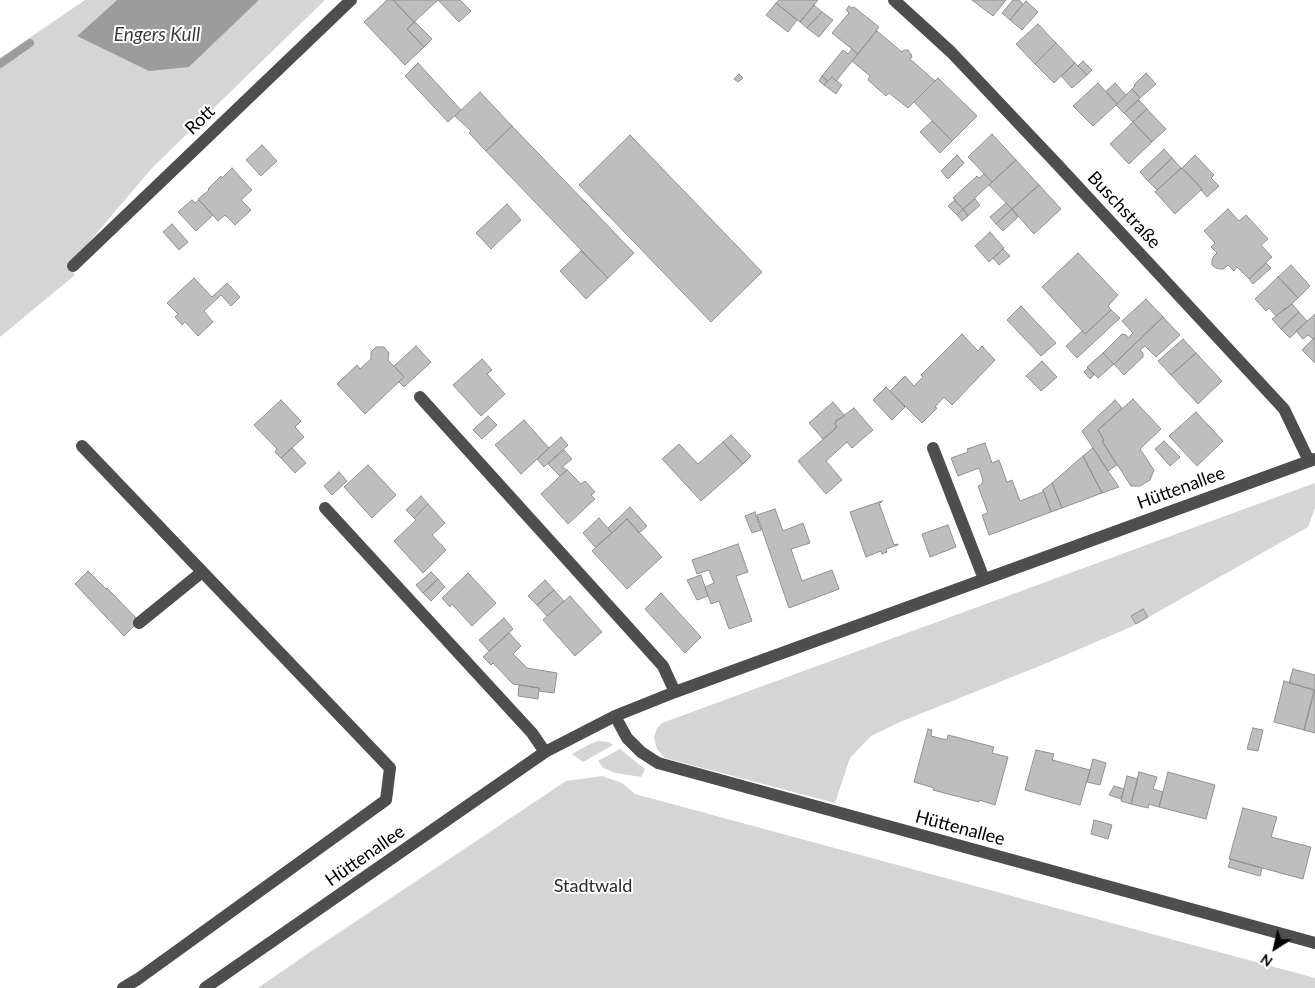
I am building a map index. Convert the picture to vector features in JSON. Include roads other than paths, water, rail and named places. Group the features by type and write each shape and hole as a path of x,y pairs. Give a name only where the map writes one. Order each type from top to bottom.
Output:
{"street":[{"name":"Rott","path":"73,266 351,0"},
{"name":"Buschstraße","path":"894,0 951,52 1284,409 1312,460"},
{"path":"420,397 663,666 674,692"},
{"path":"82,446 390,768 386,800 123,988"},
{"path":"933,448 984,579"},
{"name":"Hüttenallee","path":"205,988 545,752 615,716 674,692 1312,460"},
{"path":"325,508 532,734 545,752"},
{"path":"140,623 202,572"},
{"name":"Hüttenallee","path":"615,716 627,738 641,752 658,763 1315,943"}],"water":[{"name":"Engers Kull","path":"117,0 259,0 189,67 149,71 77,36"}],"waterway":[{"path":"0,64 30,43"}],"park label":[{"name":"Stadtwald","path":"593,886"}]}
